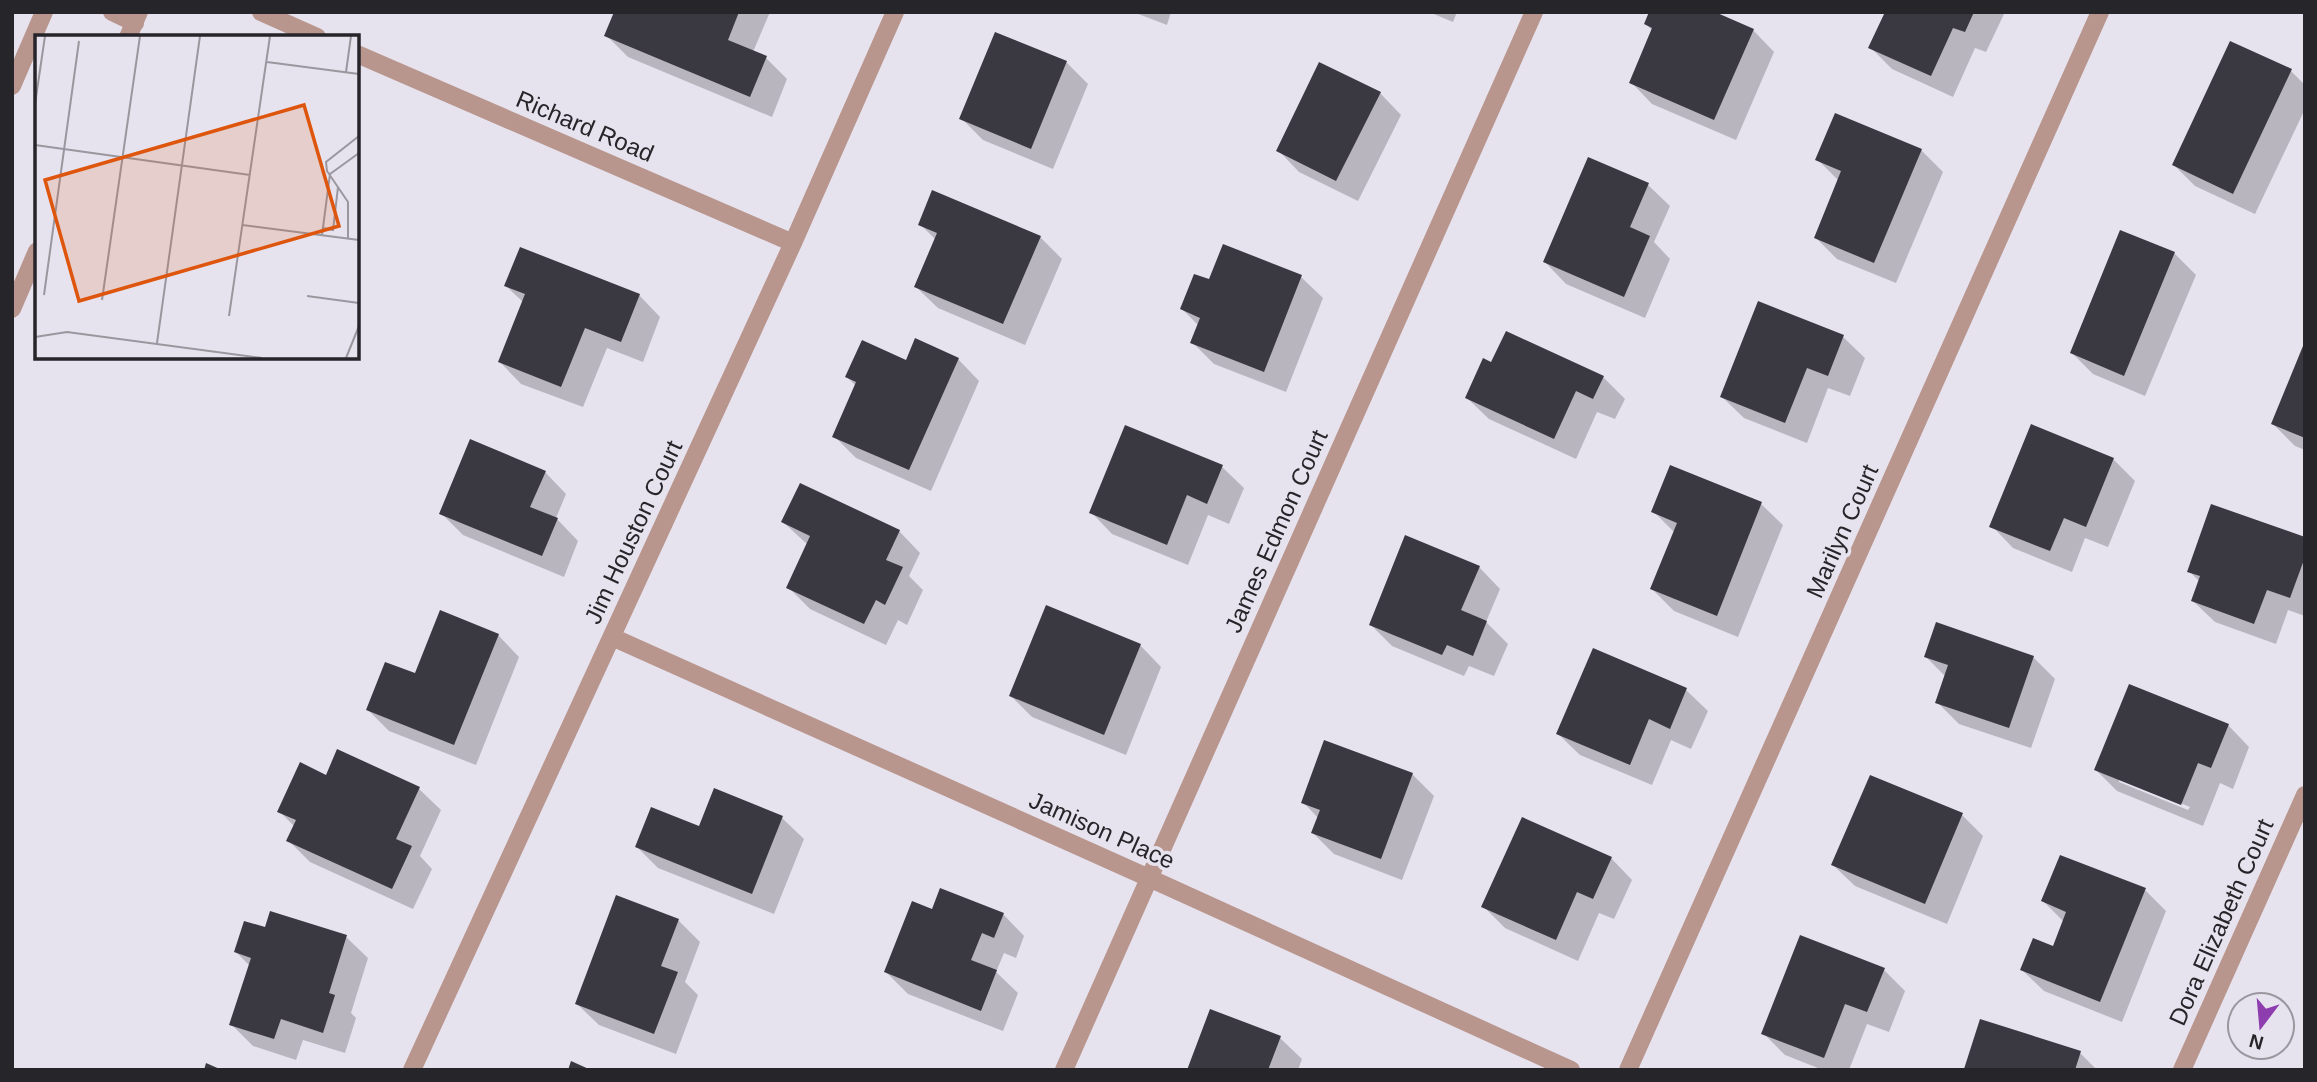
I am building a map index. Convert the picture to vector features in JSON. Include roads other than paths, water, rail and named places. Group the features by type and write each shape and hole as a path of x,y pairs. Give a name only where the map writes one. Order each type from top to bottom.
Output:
{"street":[{"path":"12,86 44,12"},
{"path":"112,12 134,24"},
{"path":"261,12 313,35"},
{"name":"Jim Houston Court","path":"412,1070 793,243 895,12"},
{"name":"James Edmon Court","path":"1064,1070 1534,12"},
{"name":"Marilyn Court","path":"1628,1070 2100,12"},
{"name":"Richard Road","path":"359,55 793,243"},
{"path":"12,309 35,256"},
{"name":"Jamison Place","path":"612,637 1149,877 1571,1070"},
{"name":"Dora Elizabeth Court","path":"2182,1070 2305,795"}]}
